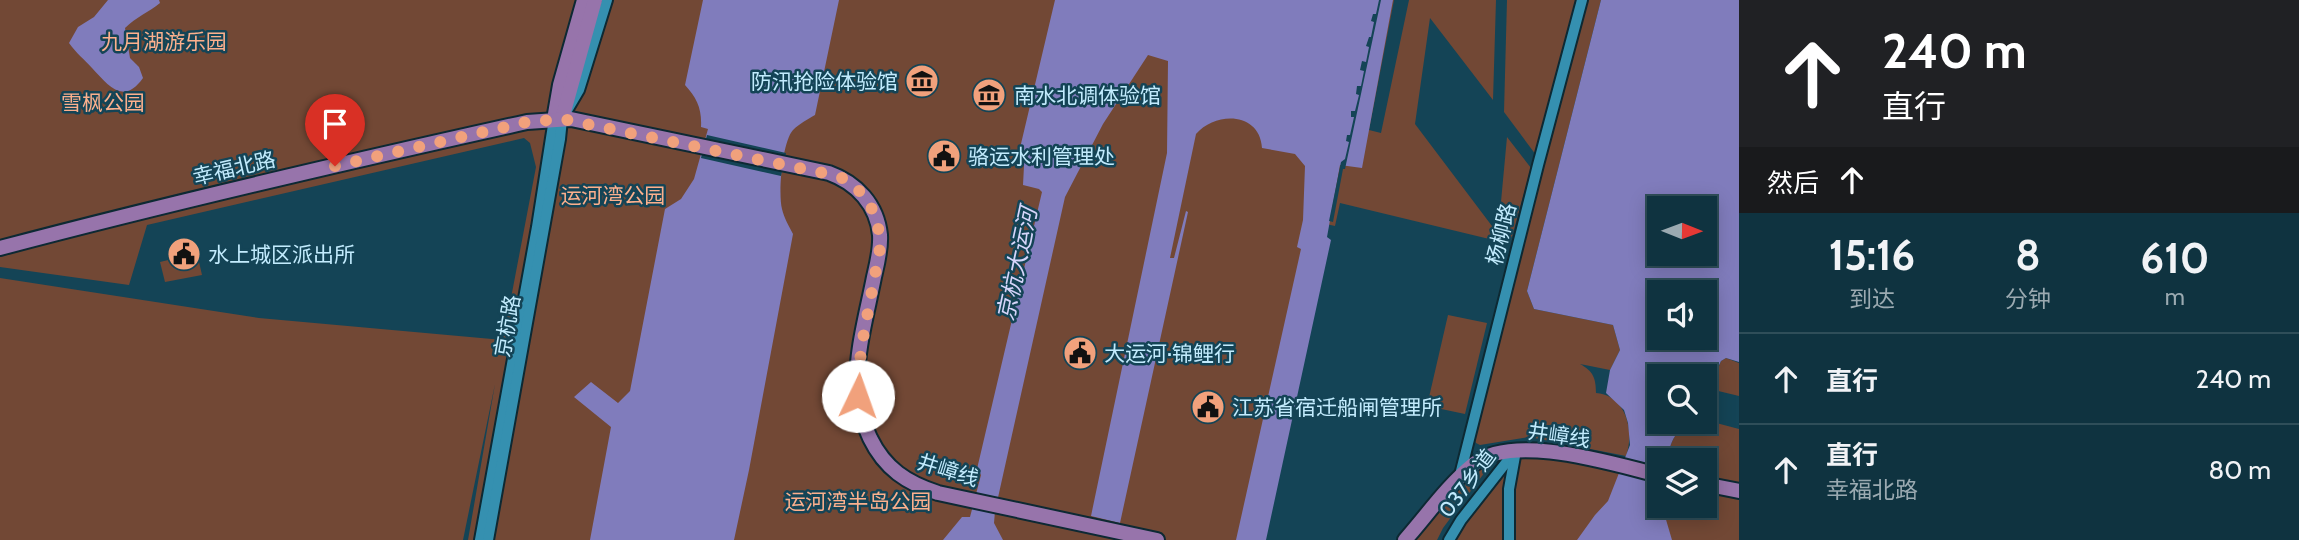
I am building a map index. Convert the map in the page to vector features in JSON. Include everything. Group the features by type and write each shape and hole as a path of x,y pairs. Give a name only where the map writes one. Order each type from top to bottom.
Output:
{"main road":[{"path":"558,119 560,85 584,0"},
{"path":"558,119 595,0"},
{"name":"幸福北路","path":"0,248 235,189 505,127 558,119 685,145"},
{"name":"井嶂线","path":"685,145 829,173 845,180 864,196 875,214 880,248 861,349 858,402 874,446 900,477 916,486 968,499 1157,540"},
{"name":"井嶂线","path":"1405,540 1460,477 1476,462 1493,453 1540,450 1647,472"},
{"path":"1717,487 1739,491"}],"street":[{"path":"558,119 579,90 607,0"},
{"name":"杨柳路","path":"1460,477 1582,0"},
{"name":"京杭路","path":"480,540 558,119"},
{"name":"京杭路","path":"488,540 560,139 558,119"},
{"path":"1509,540 1509,489 1516,450"},
{"name":"037乡道","path":"1449,540 1461,520 1516,450"}],"green space":[{"path":"0,0 1394,0 1369,130 1381,133 1409,0 1496,0 1493,100 1430,18 1415,124 1498,234 1507,137 1531,168 1510,244 1340,203 1335,226 1317,222 1246,540 468,540 495,384 463,540 0,540 0,278 259,318 503,340 536,167 530,143 524,138 147,225 129,285 0,267"},
{"path":"1507,0 1577,0 1536,155 1504,112"},
{"path":"1587,0 1601,0 1527,291 1534,309 1613,325 1620,350 1610,370 1580,364 1593,376 1596,393 1615,400 1621,407 1626,416 1629,446 1626,456 1529,437 1480,445 1474,439"},
{"path":"197,253 202,275 165,282 160,262"},
{"path":"1448,315 1487,323 1465,414 1427,406"},
{"path":"1726,358 1739,363 1739,396 1717,391 1717,371 1721,361"},
{"path":"1717,423 1739,429 1739,484 1717,479 1717,448 1670,448 1676,434 1717,434"},
{"path":"1521,456 1545,456 1647,477 1647,518 1717,518 1717,490 1739,495 1739,540 1443,540 1498,463"},
{"path":"1487,465 1485,472 1437,540 1413,540 1475,468"}],"shaded area":[{"path":"108,0 159,0 160,3 125,28 130,58 139,67 143,78 129,91 122,92 110,86 69,43 78,27 94,17"},
{"path":"703,0 839,0 815,115 793,130 786,145 781,202 784,216 793,234 749,470 734,540 590,540 611,427 574,397 591,382 618,403 630,391 665,209 681,199 694,179 708,129 701,127 698,104 685,85"},
{"path":"1055,0 1393,0 1362,168 1340,165 1327,237 1331,240 1266,540 1236,540 1301,249 1297,247 1303,220 1305,166 1295,154 1262,148 1254,127 1236,119 1214,121 1196,134 1170,258 1174,258 1186,211 1188,212 1120,523 1091,516 1167,153 1168,61 1148,55 1103,124 1065,197 995,511 994,523 1003,540 943,540 962,517 970,517 981,475 977,469 1042,192 1023,185 1024,166 1020,148"},
{"path":"1601,0 1739,0 1739,362 1726,358 1717,369 1717,364 1647,364 1647,434 1677,434 1670,448 1647,448 1647,518 1666,518 1672,540 1577,540 1608,501 1630,445 1624,410 1606,393 1610,370 1620,350 1613,325 1534,309 1527,291"}],"pier":[{"path":"1379,0 1333,222 1329,221 1341,162 1345,159 1349,142 1346,141 1347,135 1350,135 1354,117 1351,117 1351,111 1355,111 1359,95 1356,94 1357,86 1361,86 1364,71 1360,70 1362,61 1366,62 1369,47 1366,46 1374,22 1371,21 1373,14 1376,14"},
{"path":"707,135 786,153 781,176 701,158"}],"place":[{"name":"防汛抢险体验馆","path":"922,81"},
{"name":"南水北调体验馆","path":"989,95"},
{"name":"骆运水利管理处","path":"944,156"},
{"name":"水上城区派出所","path":"184,254"},
{"name":"大运河·锦鲤行","path":"1080,353"},
{"name":"江苏省宿迁船闸管理所","path":"1208,407"}],"route":[{"path":"335,166 527,122 562,119 838,176 856,188 871,205 880,235 880,248 861,349 858,396"}],"park label":[{"name":"九月湖游乐园","path":"164,41"},
{"name":"雪枫公园","path":"103,102"},
{"name":"运河湾公园","path":"613,195"},
{"name":"运河湾半岛公园","path":"858,501"}],"water label":[{"name":"京杭大运河","path":"1017,264"}]}
